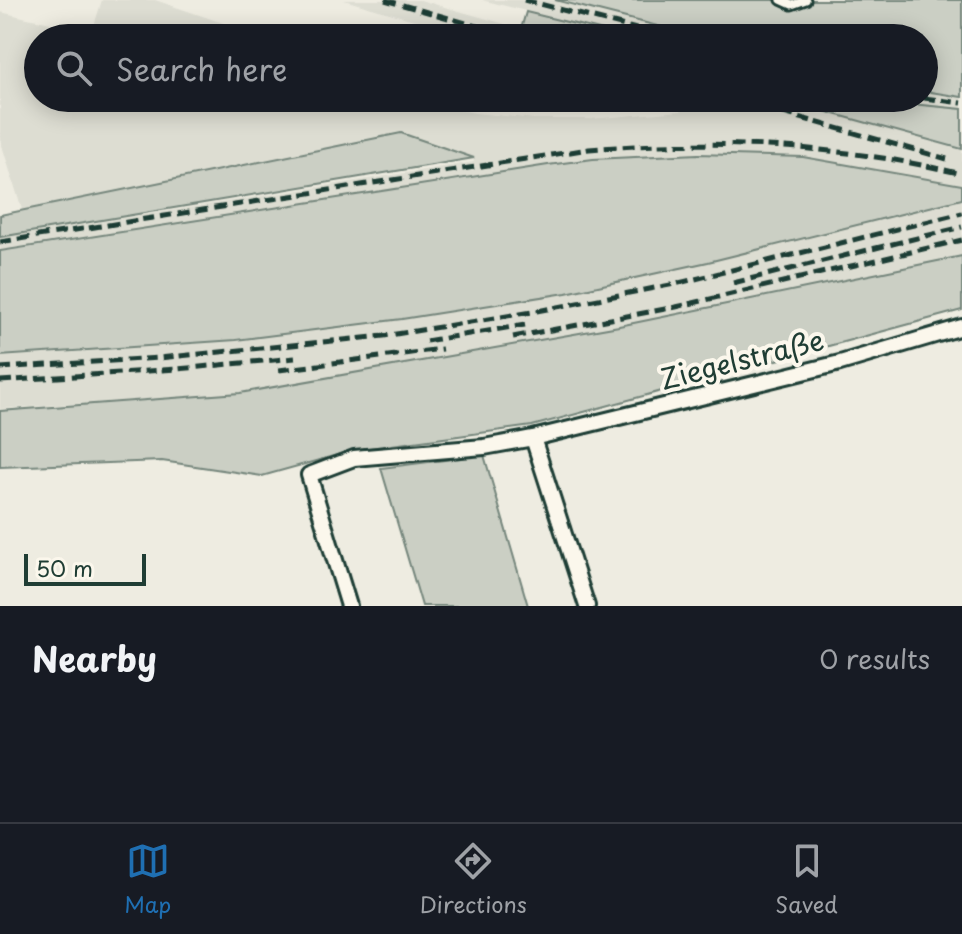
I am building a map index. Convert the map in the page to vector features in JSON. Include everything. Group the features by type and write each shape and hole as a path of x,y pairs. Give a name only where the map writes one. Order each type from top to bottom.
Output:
{"street":[{"name":"Ziegelstraße","path":"349,606 309,475 354,458 484,447 533,438 840,363 962,327"},
{"path":"533,438 587,606"}],"lane":[{"path":"781,0 792,5 806,0"}],"shaded area":[{"path":"102,0 155,0 225,24 94,24"},
{"path":"344,0 420,0 505,24 428,24"},
{"path":"482,0 555,0 650,24 577,24"},
{"path":"555,0 962,0 962,97 938,93 938,24 650,24"},
{"path":"0,12 55,24 24,24 24,112 470,112 534,119 590,119 670,112 827,112 962,149 962,185 803,157 698,154 593,159 0,251 0,238 474,162 473,158 401,133 22,210 0,139"},
{"path":"526,12 575,24 522,24"},
{"path":"938,93 962,97 962,109 938,107"},
{"path":"938,107 962,109 962,149 827,112 938,112"},
{"path":"401,133 474,158 0,237 0,215"},
{"path":"698,154 803,157 962,185 962,199 708,262 566,293 402,319 236,340 0,356 0,251 548,165 593,159"},
{"path":"962,199 962,256 619,326 240,393 0,409 0,356 236,340 402,319 566,293 708,262"},
{"path":"962,256 962,310 532,426 355,450 262,476 162,461 0,467 0,411 240,393 619,326"},
{"path":"484,455 528,606 422,606 381,468"}],"railway":[{"path":"385,0 470,24"},
{"path":"524,0 617,24"},
{"path":"938,100 962,103"},
{"path":"780,112 947,159"},
{"path":"0,242 589,149 684,144 777,146 870,156 962,174"},
{"path":"0,368 159,358 384,336 532,312 675,284 962,213"},
{"path":"733,283 962,227"},
{"path":"513,337 676,307 962,240"},
{"path":"426,341 525,325"},
{"path":"279,370 442,349"},
{"path":"0,381 295,358"}]}
